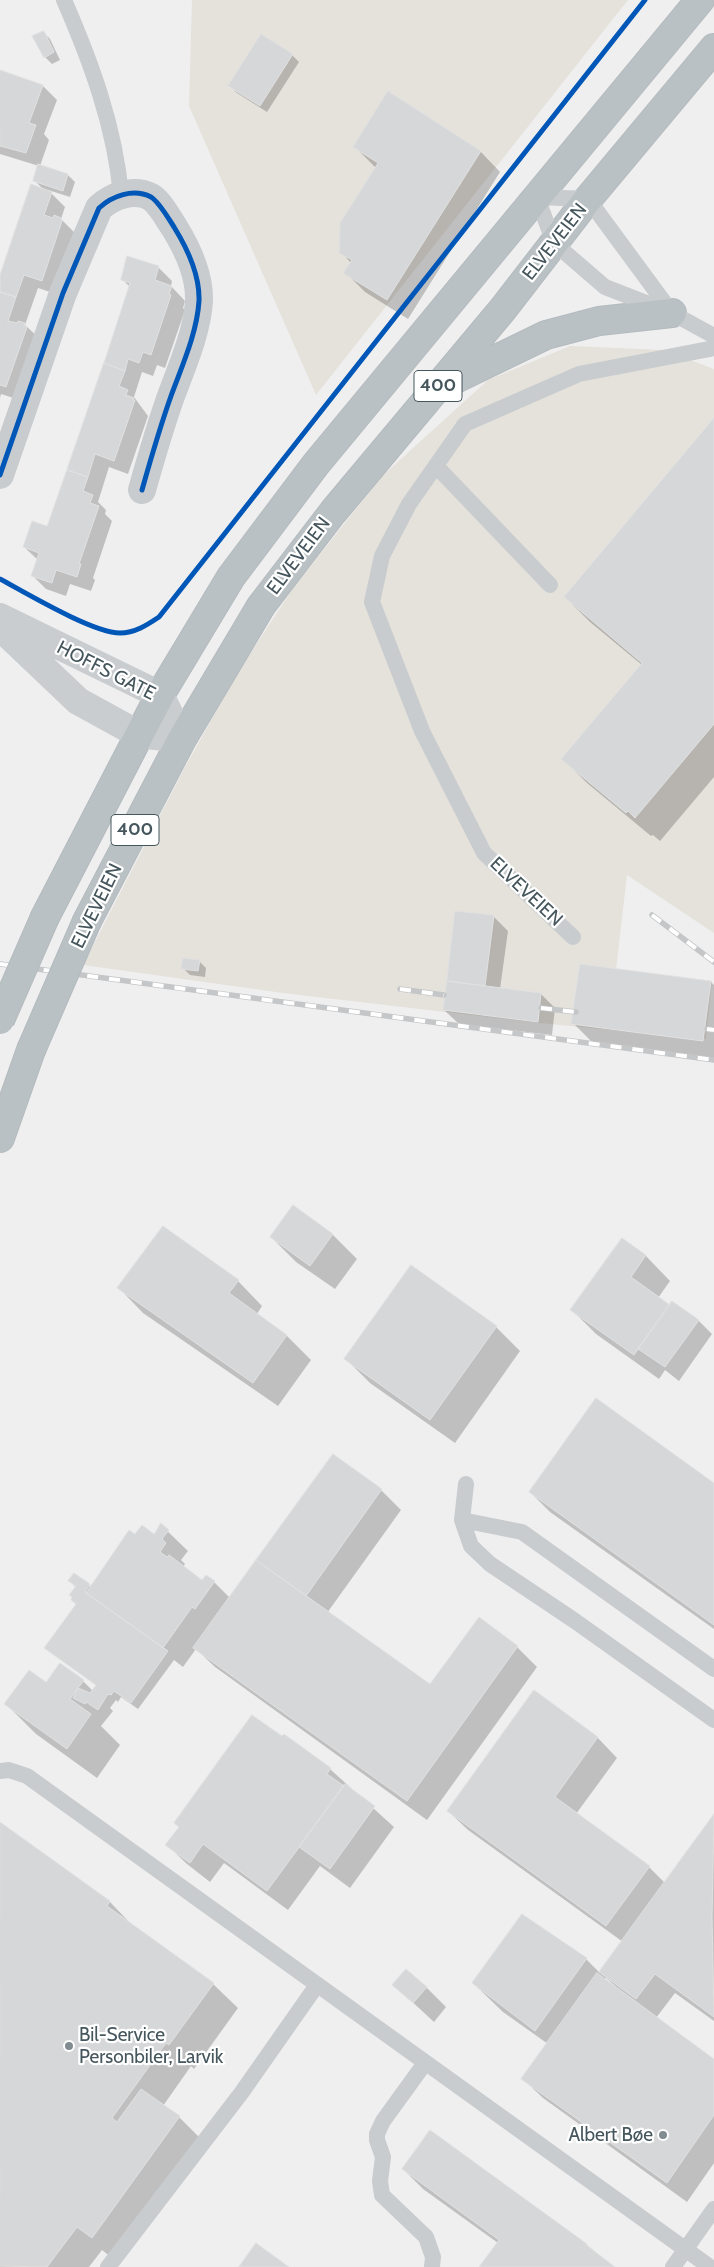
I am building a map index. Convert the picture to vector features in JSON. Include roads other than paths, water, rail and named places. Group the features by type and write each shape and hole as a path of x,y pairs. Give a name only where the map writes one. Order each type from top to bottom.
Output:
{"highway":[{"name":"400","path":"0,1020 45,917 138,734 231,577 316,464 700,0"},
{"name":"ELVEVEIEN","path":"0,1138 31,1050 87,921 182,739 261,606 333,512 503,309 588,199 714,48"},
{"name":"400","path":"435,390 546,335 599,321 672,313"}],"main road":[{"name":"HOFFS GATE","path":"0,617 160,695 182,739"},
{"name":"HOFFS GATE","path":"0,626 78,701 138,734 182,739"}],"street":[{"path":"0,475 63,293 99,208 121,195 146,195 154,199 184,243 193,266 199,300 196,318 142,490"}],"lane":[{"path":"64,0 99,87 118,162 121,195"},
{"path":"672,313 588,199 537,197 554,243 605,288 672,313 714,336"},
{"name":"ELVEVEIEN","path":"573,937 484,853 422,731 372,602 382,556 409,504 465,424 579,374 714,348"},
{"path":"436,466 550,585"},
{"path":"466,1484 462,1520 472,1546 490,1564 575,1621 714,1720"},
{"path":"462,1520 522,1532 714,1669"},
{"path":"0,1770 8,1770 27,1776 710,2267"},
{"path":"108,2267 242,2092 317,1985"},
{"path":"425,2063 383,2121 376,2140 383,2157 380,2181 382,2195 426,2237 433,2257 432,2267"},
{"path":"673,2267 714,2209"}],"railway":[{"path":"652,915 714,962"},
{"path":"0,964 714,1060"},
{"path":"400,989 444,995"},
{"path":"541,1008 576,1012"},
{"path":"707,1029 714,1030"}],"place":[{"name":"Bil-Service Personbiler, Larvik","path":"69,2046"},
{"name":"Albert Bøe","path":"663,2135"}]}
